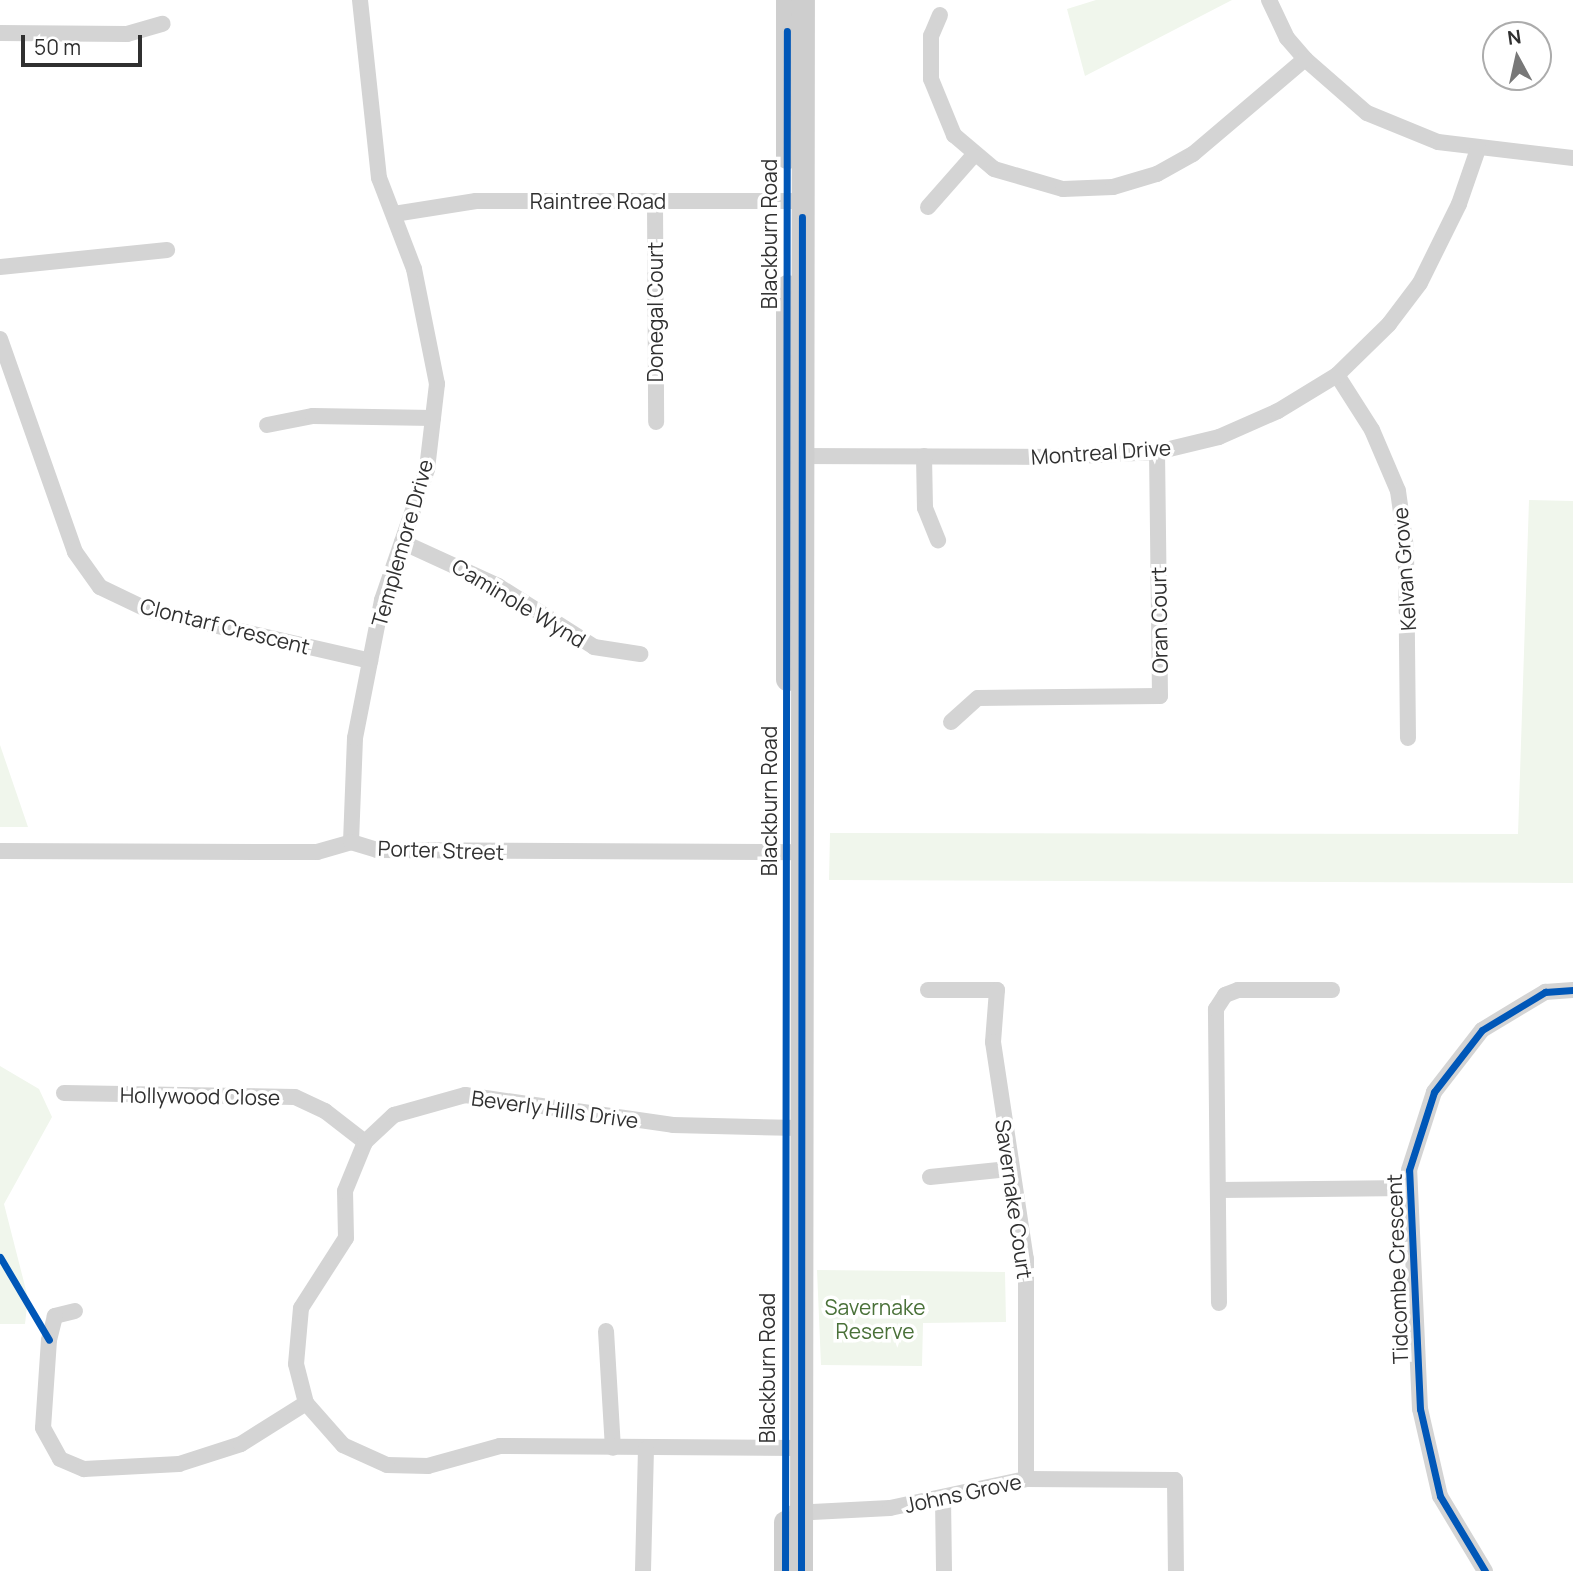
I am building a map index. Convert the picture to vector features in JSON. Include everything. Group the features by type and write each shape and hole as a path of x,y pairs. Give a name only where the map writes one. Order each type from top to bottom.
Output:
{"main road":[{"name":"Blackburn Road","path":"787,0 794,201 795,456 792,1448 793,1513 801,1571"},
{"name":"Blackburn Road","path":"794,201 803,0"},
{"name":"Blackburn Road","path":"785,1571 793,1513"}],"street":[{"name":"Templemore Drive","path":"351,842 355,738 382,600 427,469 437,384 414,269 379,178 360,0"},
{"path":"1269,0 1287,38 1305,59 1367,113 1407,133 1478,149 1573,158"},
{"path":"940,15 931,36 931,79 938,106 973,156 994,169 1063,189 1124,184 1193,154 1305,59"},
{"path":"0,33 127,34 163,24"},
{"name":"Montreal Drive","path":"795,456 1157,452 1219,438 1278,411 1337,375 1389,324 1420,283 1459,204 1478,149"},
{"path":"928,207 973,156"},
{"name":"Raintree Road","path":"394,214 476,201 794,201"},
{"name":"Donegal Court","path":"655,202 656,422"},
{"path":"0,267 167,250"},
{"name":"Clontarf Crescent","path":"0,340 75,552 100,587 148,610 370,661"},
{"name":"Kelvan Grove","path":"1337,375 1372,430 1398,491 1406,548 1408,738"},
{"path":"267,425 313,416 433,418"},
{"name":"Oran Court","path":"951,722 978,698 1160,696 1157,452"},
{"path":"924,456 925,508 938,541"},
{"name":"Caminole Wynd","path":"402,542 498,586 594,647 640,654"},
{"name":"Porter Street","path":"0,851 317,852 351,842 376,850 794,852"},
{"name":"Savernake Court","path":"928,990 997,990 993,1042 1009,1169 1026,1259 1026,1479"},
{"path":"1219,1303 1216,1009 1225,995 1238,990 1332,990"},
{"name":"Tidcombe Crescent","path":"1485,1571 1440,1496 1420,1409 1409,1170 1434,1092 1482,1030 1545,992 1573,990"},
{"name":"Hollywood Close","path":"64,1093 295,1097 325,1111 365,1142"},
{"name":"Beverly Hills Drive","path":"792,1448 500,1446 428,1466 387,1465 343,1445 306,1403 296,1364 301,1308 346,1238 345,1191 365,1142 394,1115 465,1095 673,1125 793,1128"},
{"path":"930,1177 1009,1169"},
{"path":"1218,1190 1409,1188"},
{"path":"75,1311 55,1316 48,1340 43,1428 60,1459 83,1469 179,1464 241,1444 306,1403"},
{"path":"606,1331 613,1448"},
{"path":"643,1571 646,1449"},
{"name":"Johns Grove","path":"793,1513 890,1508 1026,1479 1175,1480 1176,1571"},
{"path":"943,1498 944,1571"}],"green space":[{"path":"1096,0 1232,0 1085,76 1067,9"},
{"path":"1529,500 1573,501 1573,883 829,880 830,833 1518,834"},
{"path":"0,745 28,827 0,827"},
{"path":"0,1066 39,1089 52,1117 4,1204 28,1298 25,1324 0,1324"},
{"name":"Savernake Reserve","path":"817,1270 1005,1272 1006,1322 923,1323 922,1366 821,1365"}],"cycle path":[{"path":"785,1571 787,31"},
{"path":"801,1571 802,217"},
{"path":"1485,1571 1440,1496 1420,1409 1409,1170 1434,1092 1482,1030 1545,992 1573,990"},
{"path":"0,1257 49,1340"}]}
